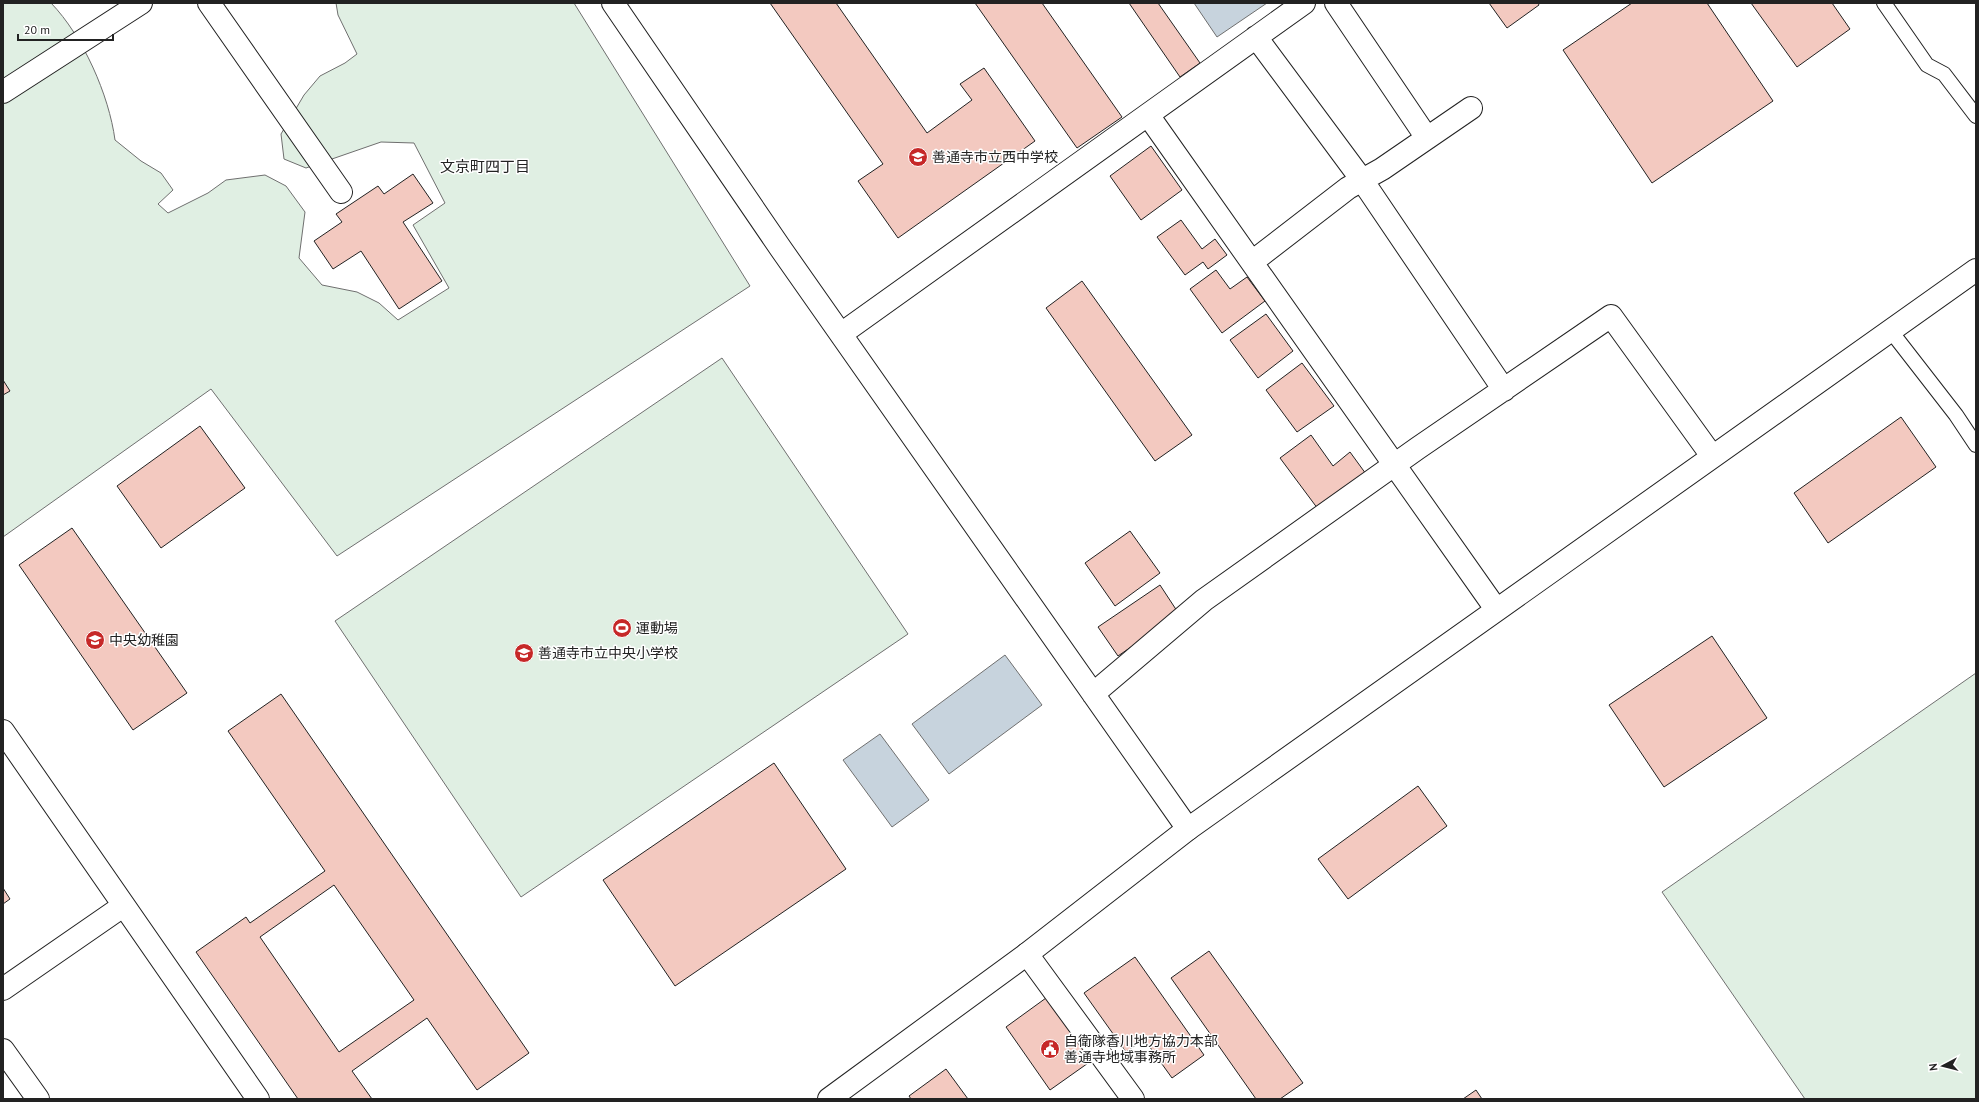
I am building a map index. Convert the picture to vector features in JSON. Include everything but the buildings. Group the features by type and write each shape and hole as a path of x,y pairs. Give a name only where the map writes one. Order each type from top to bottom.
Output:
{"street":[{"path":"3,92 141,3"},
{"path":"209,3 341,192"},
{"path":"612,3 841,334 1188,829"},
{"path":"841,334 1304,3"},
{"path":"1336,3 1427,138"},
{"path":"1256,37 1362,180 1504,390"},
{"path":"1252,262 1348,188 1471,108"},
{"path":"1148,115 1496,609"},
{"path":"828,1099 1027,954 1188,829 1496,609 1976,270"},
{"path":"1093,694 1204,600 1395,465 1611,316 1712,456"},
{"path":"3,731 258,1099"},
{"path":"3,989 124,906"},
{"path":"1027,954 1133,1099"},
{"path":"3,1050 38,1099"}],"lane":[{"path":"1884,3 1927,65 1944,74 1976,116"},
{"path":"1890,330 1956,415 1976,445"}],"green space":[{"path":"3,3 51,3 63,17 74,32 93,67 107,104 115,140 141,161 161,173 173,190 158,204 168,213 208,193 226,180 265,175 286,186 305,212 299,258 322,285 357,292 379,303 398,320 449,288 413,225 445,203 414,143 381,142 306,168 284,159 281,134 304,95 320,76 345,63 357,54 338,15 336,3 574,3 750,286 337,556 211,389 3,537"},
{"name":"運動場","path":"722,358 908,634 521,897 335,621"},
{"path":"1976,673 1976,1099 1805,1099 1662,892"}],"shaded area":[{"path":"1194,3 1267,3 1217,37"},
{"path":"1005,655 1042,705 949,774 912,724"},
{"path":"880,734 929,800 892,827 843,760"}],"place":[{"name":"善通寺市立西中学校","path":"918,157"},
{"name":"運動場","path":"622,628"},
{"name":"中央幼稚園","path":"95,640"},
{"name":"善通寺市立中央小学校","path":"524,653"},
{"name":"自衛隊香川地方協力本部 善通寺地域事務所","path":"1050,1049"}],"district":[{"name":"文京町四丁目","path":"485,167"}]}
